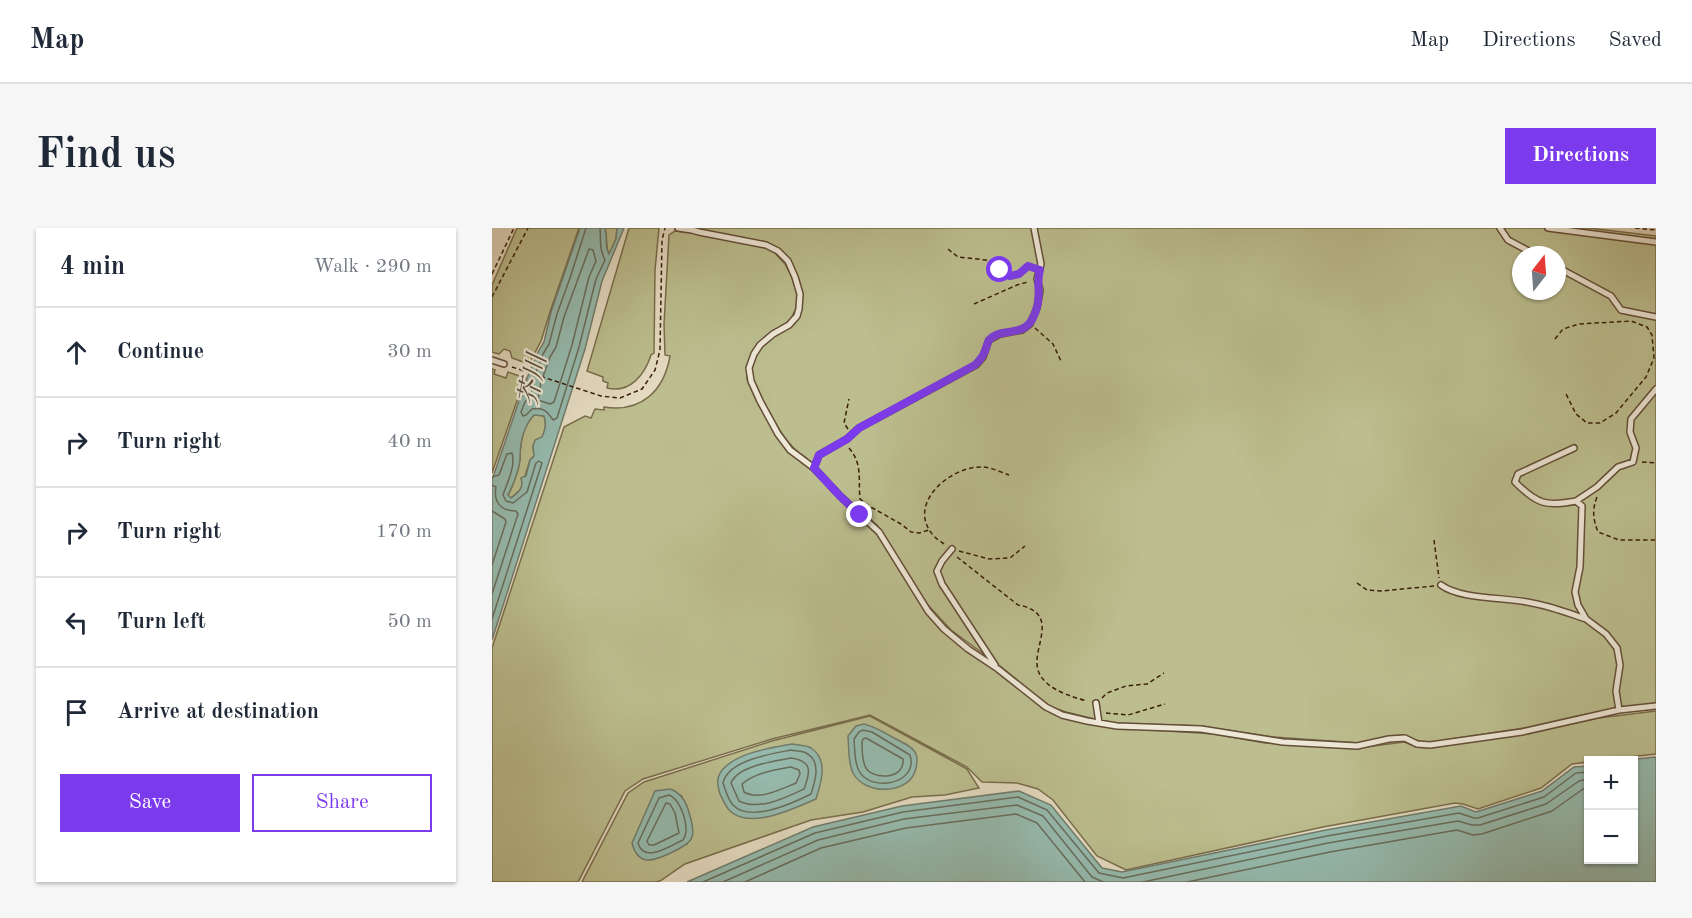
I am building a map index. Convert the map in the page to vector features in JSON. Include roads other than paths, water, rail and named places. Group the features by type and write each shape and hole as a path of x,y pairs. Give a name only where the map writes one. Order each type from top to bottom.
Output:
{"lane":[{"path":"678,228 766,245 788,261 800,294 797,316 789,325 760,345 749,368 751,381 778,434 790,450 814,468 879,532 928,611 936,620 968,649 998,669 1046,707 1062,714 1117,726 1201,729 1283,742 1357,746 1405,738 1417,744 1430,745 1522,732 1618,710 1656,706"},
{"path":"814,468 819,455 845,440 859,428 975,365 983,357 989,340 1000,334 1022,330 1030,324 1037,308 1040,290 1037,279 1041,264 1034,228"},
{"path":"1500,228 1508,240 1519,246"},
{"path":"1548,228 1656,242"},
{"path":"1566,272 1611,296 1621,310 1656,317"},
{"path":"492,360 504,364"},
{"path":"1574,448 1518,474 1515,482 1544,503 1556,505 1576,501 1603,482 1618,467 1632,462 1636,448 1630,432 1631,419 1656,389"},
{"path":"1576,501 1582,506 1580,567 1575,592 1578,605 1586,619"},
{"path":"952,550 942,561 937,572 942,584 998,669"},
{"path":"1441,585 1459,594 1532,603 1586,619 1606,634 1617,648 1620,665 1616,691 1618,710"},
{"path":"1096,706 1099,723"}],"water":[{"name":"芥川","path":"580,228 605,228 609,254 616,239 617,228 624,228 602,281 585,349 492,640 492,480 520,398 525,393 527,378 544,342 551,312","holes":["534,415 544,416 545,429 542,437 535,440 534,456 530,460 526,476 521,478 520,490 511,498 508,495 518,468 524,431"]},
{"path":"864,724 906,744 914,751 917,756 916,768 906,783 897,788 877,789 867,786 853,773 849,760 848,736 856,726"},
{"path":"792,744 811,748 820,759 822,772 816,799 785,812 760,818 738,816 729,810 718,787 718,778 723,769 746,755"},
{"path":"1656,757 1656,882 687,882 813,827 902,806 1019,791 1051,805 1102,868 1122,872 1326,830 1461,806 1476,812 1542,791 1574,767 1584,766 1584,864 1638,864 1638,759"},
{"path":"670,789 679,794 685,802 692,823 692,837 685,845 658,858 647,860 641,858 632,843 655,791"}]}
